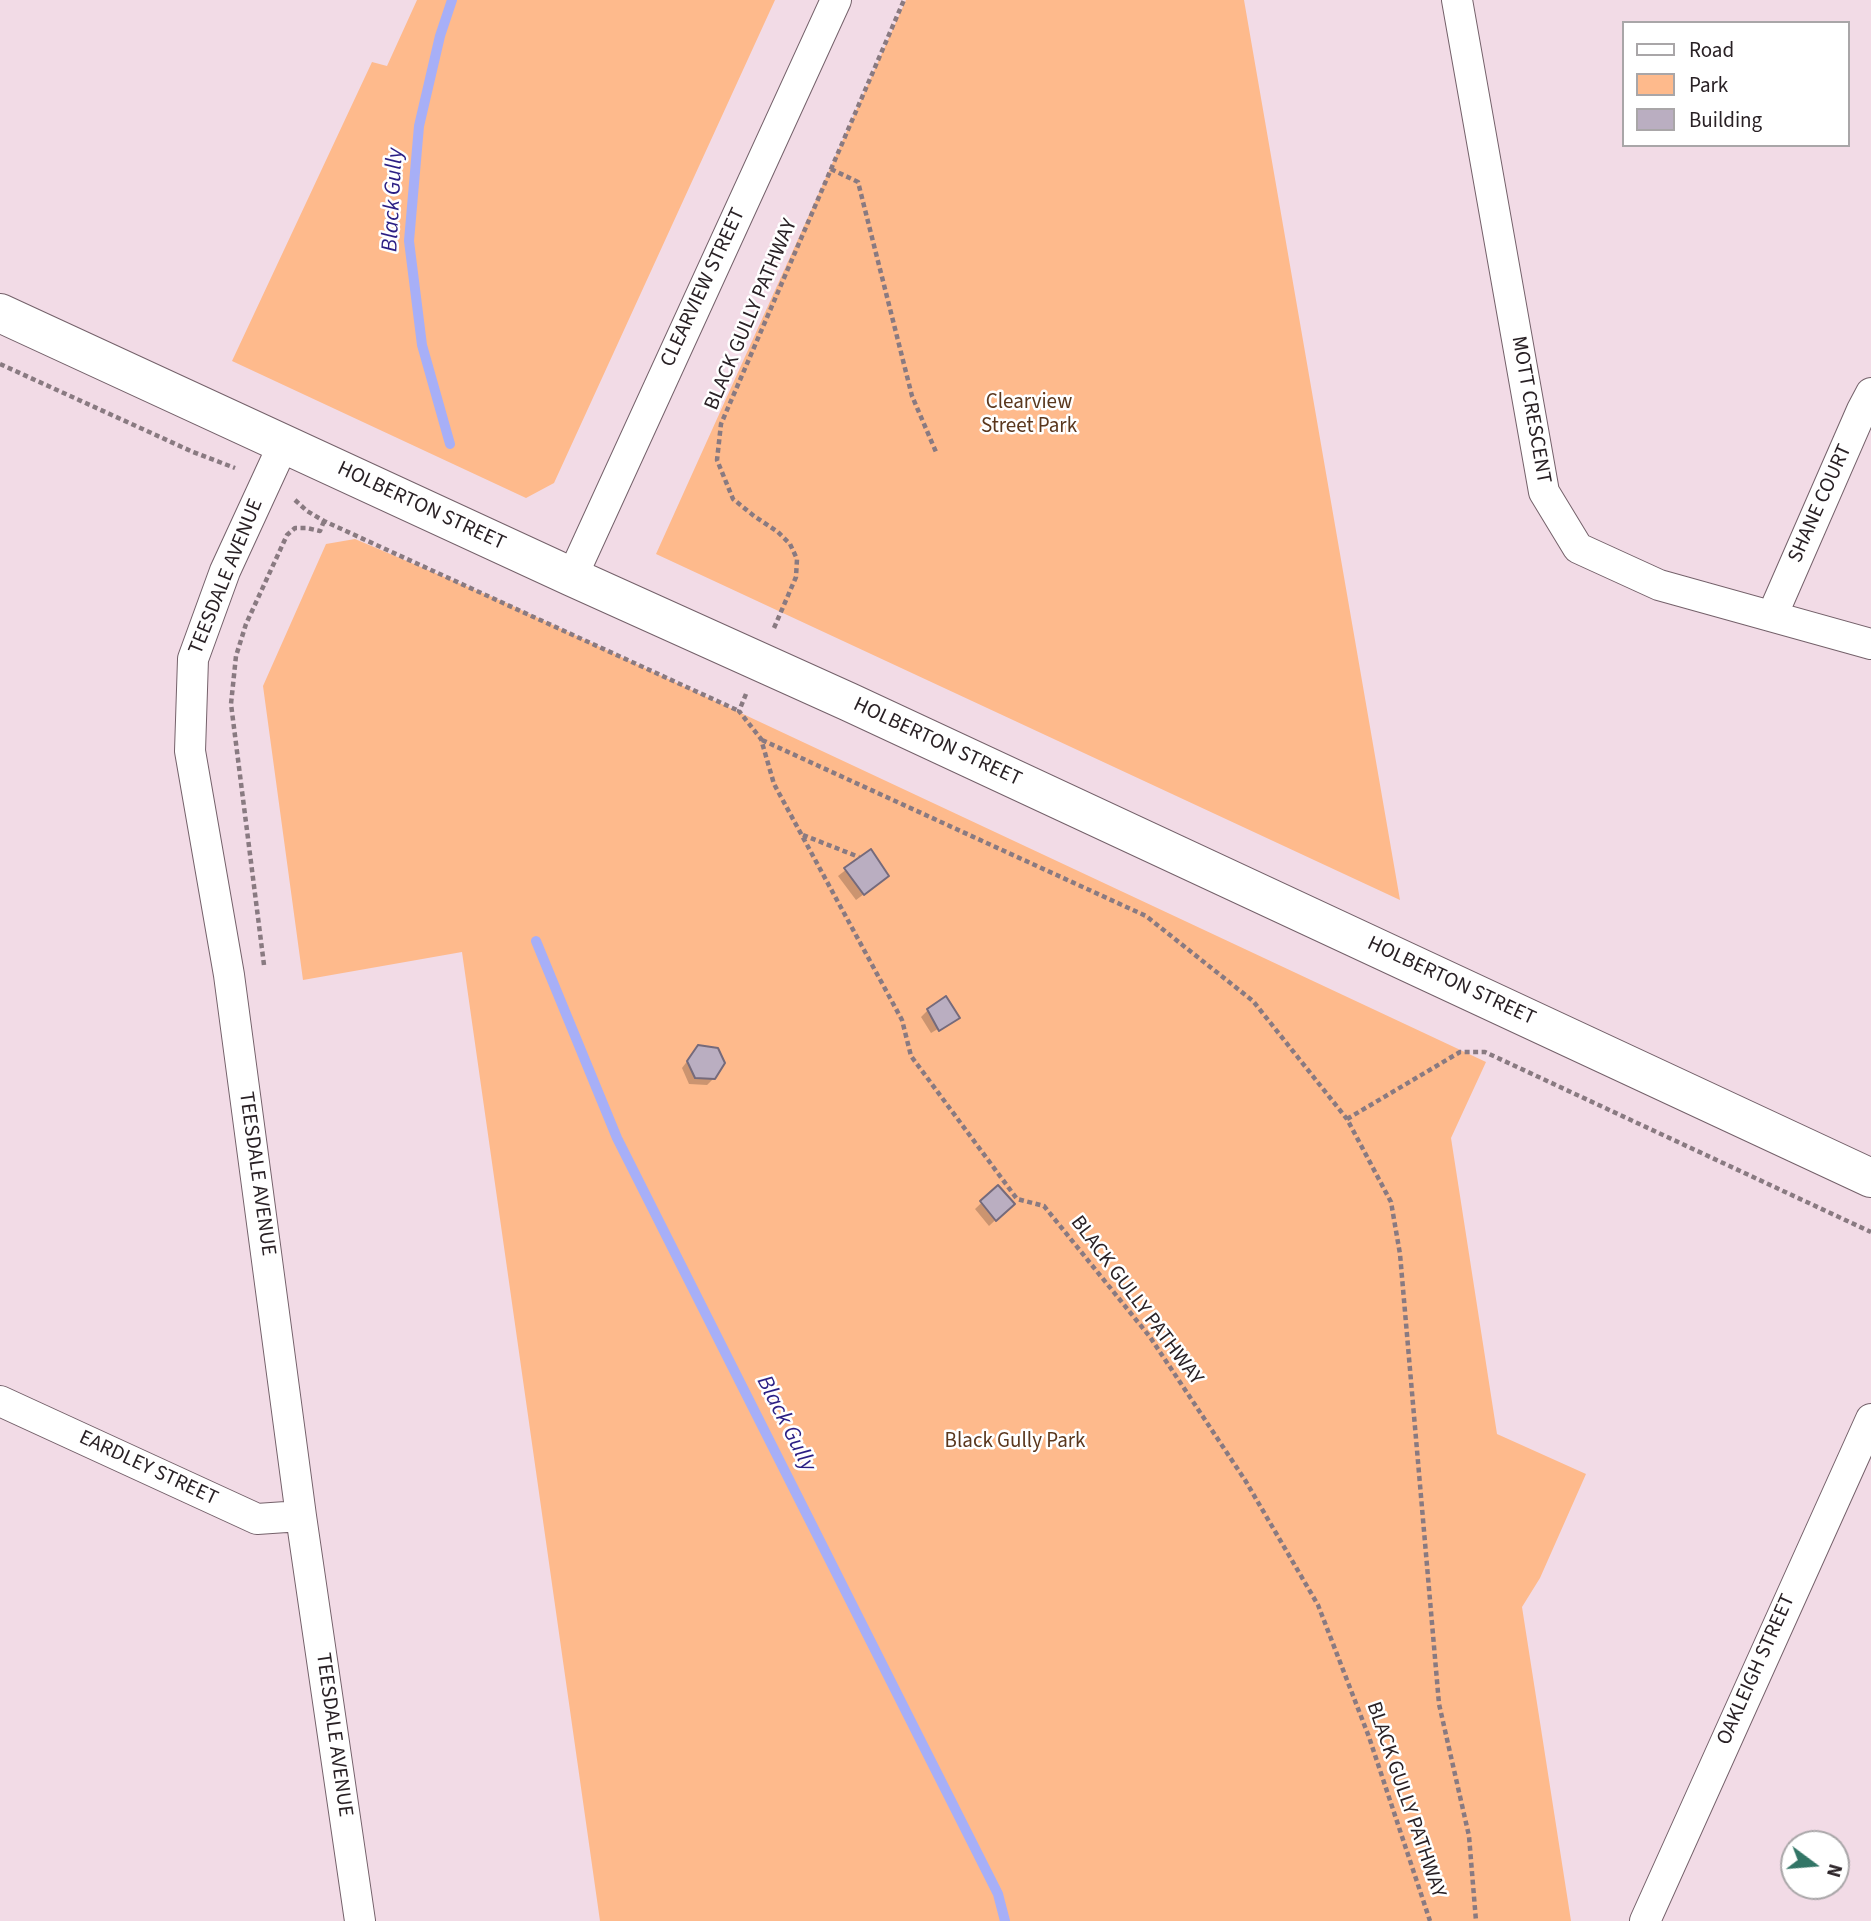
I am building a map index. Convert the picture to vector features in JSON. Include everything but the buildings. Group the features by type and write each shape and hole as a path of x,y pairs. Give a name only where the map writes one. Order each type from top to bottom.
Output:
{"main road":[{"name":"HOLBERTON STREET","path":"0,313 862,708 1871,1178"}],"street":[{"name":"CLEARVIEW STREET","path":"572,577 836,0"},
{"name":"MOTT CRESCENT","path":"1457,0 1544,492 1578,548 1659,585 1871,644"},
{"name":"SHANE COURT","path":"1772,616 1871,393"},
{"name":"TEESDALE AVENUE","path":"284,443 225,571 193,659 190,751 229,975 301,1516 360,1921"},
{"name":"EARDLEY STREET","path":"0,1401 257,1519 301,1516"},
{"name":"OAKLEIGH STREET","path":"1645,1921 1871,1419"}],"path":[{"name":"BLACK GULLY PATHWAY","path":"759,662 796,577 797,559 790,544 778,532 733,499 717,460 721,424 904,0"},
{"path":"831,169 858,182 912,396 936,452"},
{"path":"0,364 193,452 266,481 297,501 307,512 324,521 739,711"},
{"path":"266,978 231,704 236,656 246,624 287,535 295,528 320,531 324,521"},
{"name":"BLACK GULLY PATHWAY","path":"1346,1119 1253,1002 1146,916 761,739 775,784 902,1020 911,1056 1017,1199 1044,1206 1150,1337 1245,1480 1318,1605 1369,1737 1430,1921"},
{"path":"802,835 859,857"},
{"path":"1476,1921 1469,1836 1439,1704 1401,1254 1391,1202 1346,1119 1460,1052 1485,1052 1871,1231"}],"green space":[{"path":"417,0 775,0 554,483 526,498 232,361 372,62 387,66"},
{"name":"Clearview Street Park","path":"906,0 1244,0 1400,900 656,554"},
{"name":"Black Gully Park","path":"355,539 506,603 1486,1062 1451,1138 1497,1434 1586,1474 1540,1578 1522,1607 1571,1921 600,1921 462,952 303,980 263,686 326,544"}],"waterway":[{"name":"Black Gully","path":"450,444 422,345 409,241 419,126 440,36 452,0"},
{"name":"Black Gully","path":"536,941 617,1138 998,1894 1005,1921"}]}
